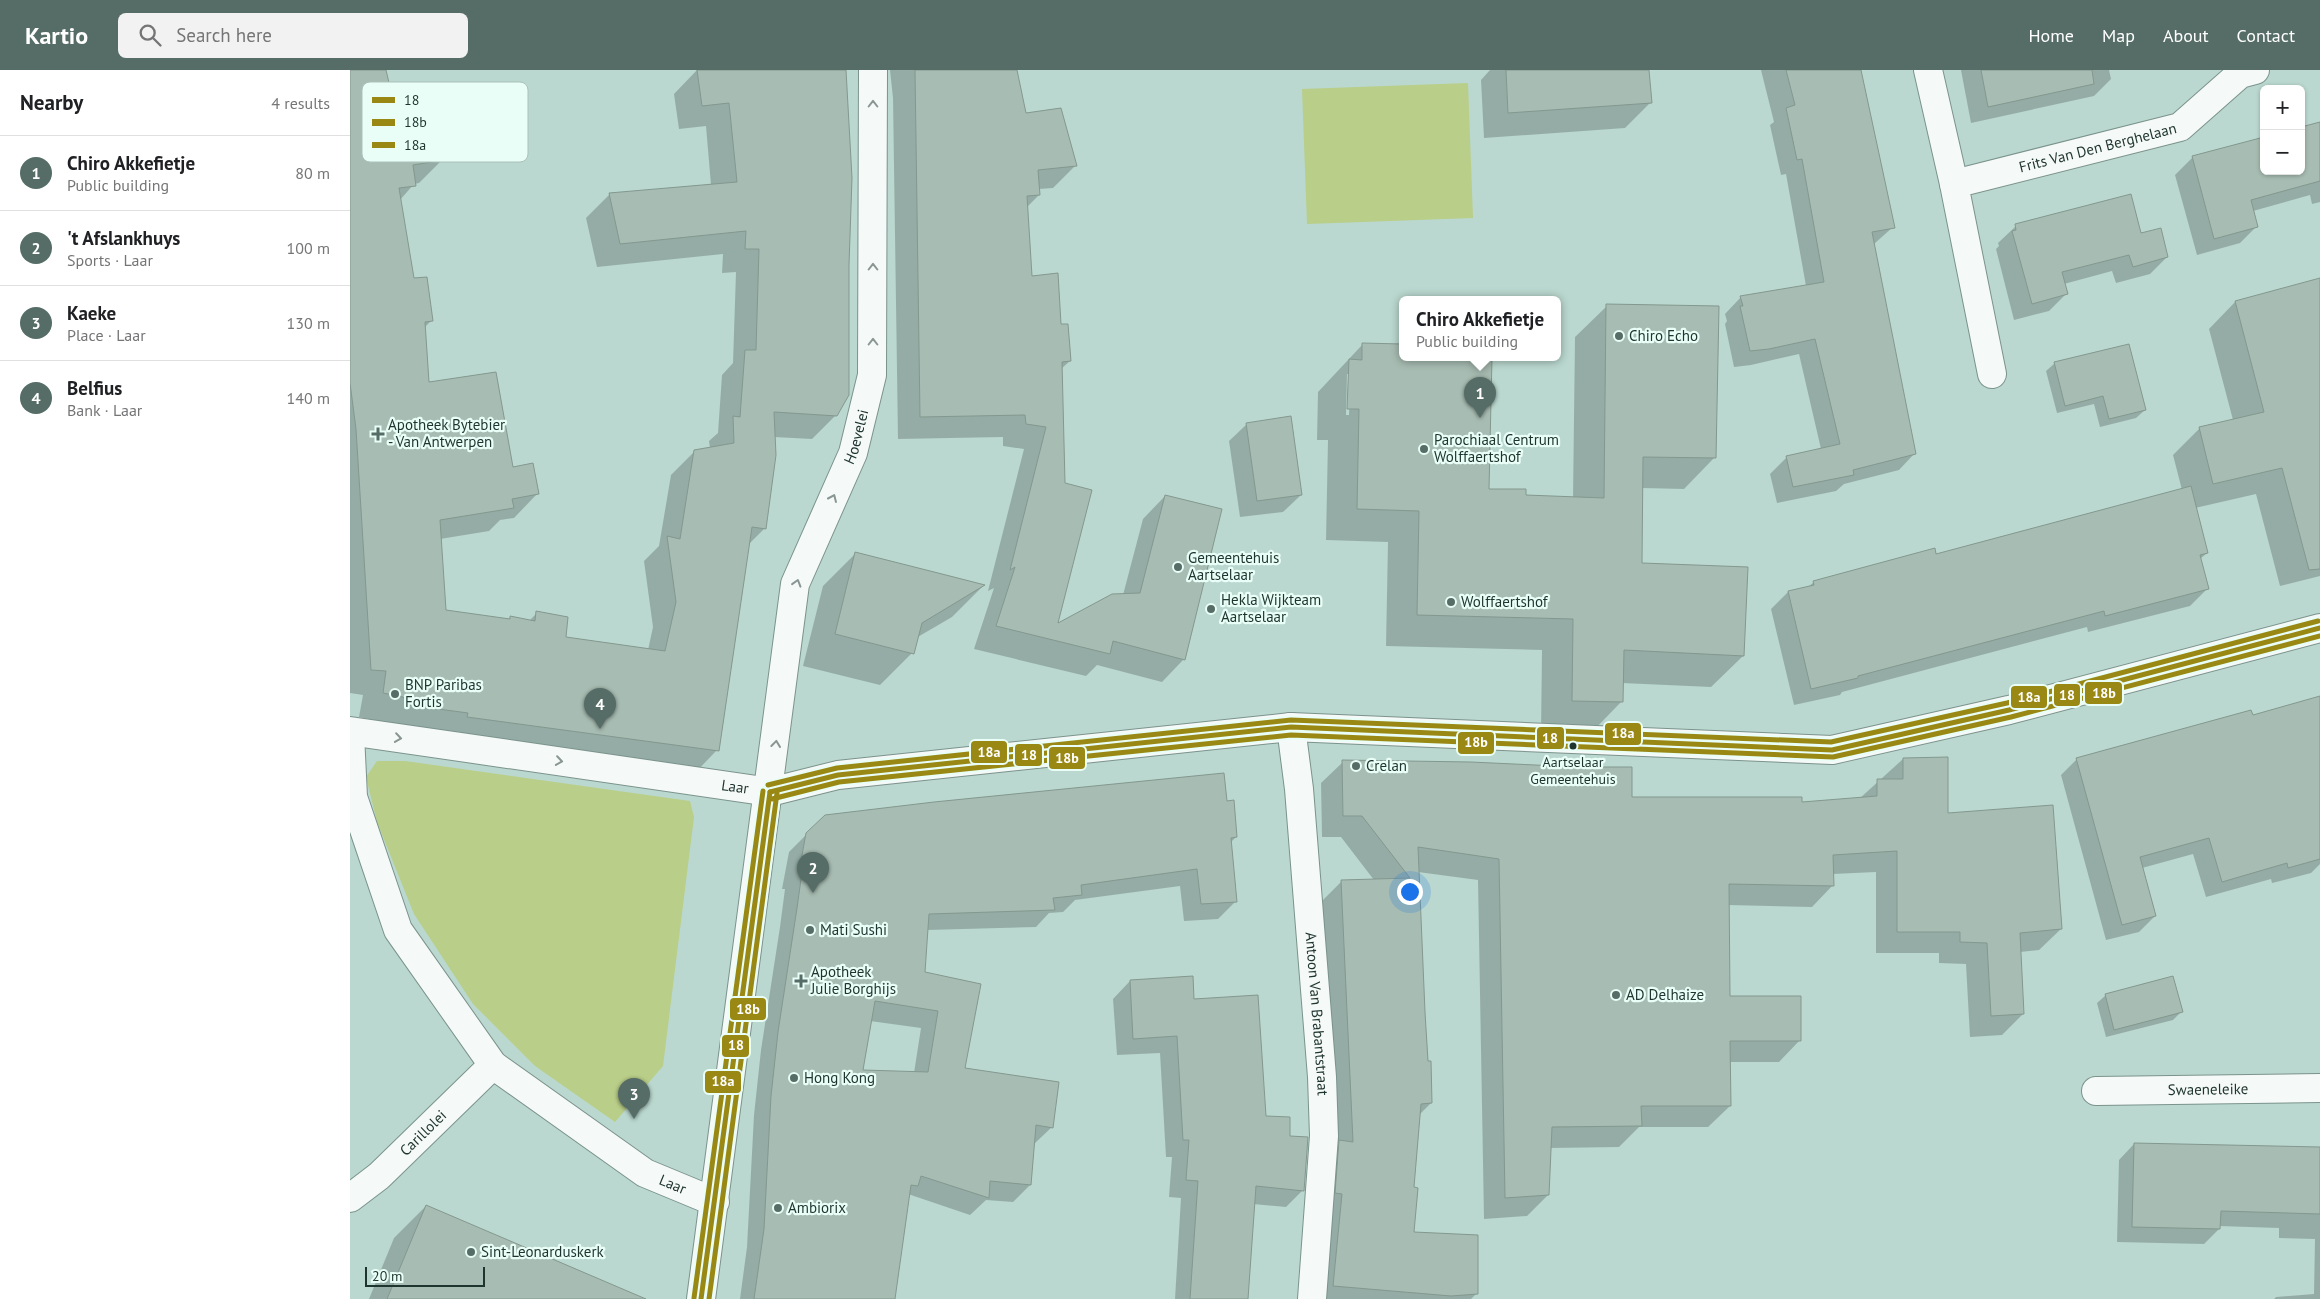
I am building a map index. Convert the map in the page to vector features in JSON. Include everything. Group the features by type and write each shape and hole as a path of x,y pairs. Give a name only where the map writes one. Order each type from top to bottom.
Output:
{"street":[{"name":"Hoevelei","path":"770,792 796,584 853,453 872,375 873,70"},
{"path":"1928,70 1954,184 1992,374"},
{"name":"Frits Van Den Berghelaan","path":"1954,184 2180,127 2240,74 2255,70"},
{"path":"770,792 838,775 1291,727 1832,750 2009,710 2320,628"},
{"name":"Antoon Van Brabantstraat","path":"1291,727 1300,799 1322,1076 1324,1136 1312,1299"},
{"name":"Laar","path":"701,1299 715,1202 770,792 350,732 353,797 398,930 494,1065 644,1173 715,1202"},
{"name":"Carillolei","path":"350,1198 379,1176 494,1065"},
{"name":"Swaeneleike","path":"2096,1091 2320,1088"}],"green space":[{"path":"1468,83 1473,218 1307,224 1302,89"},
{"path":"377,761 405,761 690,801 694,817 663,1066 615,1122 535,1066 473,1004 414,914 377,822 366,777"}],"building":[{"path":"350,70 386,70 389,82 362,82 362,162 432,162 413,165 416,186 399,188 414,278 427,277 433,321 425,322 429,382 496,372 513,467 533,463 539,494 512,499 514,508 440,520 446,610 510,619 510,616 535,621 536,611 568,617 566,637 665,651 676,602 667,536 680,539 694,450 734,443 733,416 740,417 745,350 756,350 759,249 745,249 746,231 620,244 609,193 737,182 729,103 702,106 697,70 846,70 852,178 849,265 849,395 837,416 774,412 776,455 766,529 752,527 719,751 467,717 468,713 409,705 403,697 383,693 386,671 371,670 356,429 350,383"},
{"path":"915,70 1017,70 1026,113 1061,108 1077,166 1038,170 1040,195 1027,196 1032,276 1058,273 1061,324 1068,324 1071,361 1062,362 1065,483 1092,490 1058,623 1112,594 1140,593 1165,495 1222,509 1185,660 1113,641 1110,654 996,626 1015,567 1010,570 1046,427 1026,424 1025,415 920,417"},
{"path":"1506,70 1649,70 1652,103 1508,113"},
{"path":"1786,70 1861,70 1895,228 1872,232 1916,454 1853,470 1854,475 1793,487 1786,456 1840,444 1815,339 1750,351 1740,306 1743,306 1740,296 1824,282 1802,159 1797,160 1786,108 1795,105"},
{"path":"1981,70 2092,70 2094,84 1988,107"},
{"path":"2320,122 2320,181 2251,200 2258,227 2214,239 2192,156 2260,138 2260,175 2305,175 2305,126"},
{"path":"2131,194 2141,233 2161,228 2168,257 2133,267 2129,255 2062,272 2068,294 2032,304 2012,231 2016,230 2015,224"},
{"path":"2320,278 2320,569 2309,570 2282,468 2213,484 2199,427 2264,412 2235,301"},
{"path":"1606,304 1719,306 1716,458 1643,457 1642,563 1748,567 1744,656 1624,650 1623,702 1572,701 1573,619 1417,615 1419,511 1357,509 1359,409 1347,409 1349,359 1362,360 1362,343 1399,344 1399,361 1492,361 1489,489 1526,489 1526,495 1604,498"},
{"path":"2129,344 2146,410 2109,419 2103,396 2065,406 2054,362"},
{"path":"1291,416 1302,495 1257,501 1246,423"},
{"path":"2191,486 2208,553 2200,555 2209,589 2105,616 2104,611 1811,689 1788,591 1814,585 1813,581 1935,548 1936,554"},
{"path":"855,552 985,585 922,623 914,654 835,634"},
{"path":"2320,696 2320,859 2288,868 2287,863 2222,882 2209,838 2140,857 2156,916 2122,925 2076,758 2251,710 2253,715"},
{"path":"1948,757 1948,813 2053,805 2062,929 2020,933 2024,1014 1991,1016 1987,943 1960,942 1960,932 1897,932 1897,851 1833,855 1834,886 1729,884 1730,996 1801,996 1801,1041 1730,1041 1731,1106 1641,1106 1642,1126 1552,1127 1549,1195 1505,1198 1499,859 1418,847 1425,1012 1428,1061 1431,1061 1432,1103 1421,1104 1414,1187 1418,1188 1414,1232 1478,1235 1478,1294 1451,1296 1333,1286 1342,1194 1335,1193 1339,1140 1353,1142 1341,880 1410,878 1362,816 1343,816 1342,760 1632,767 1632,797 1802,797 1802,802 1877,796 1877,779 1903,779 1903,758"},
{"path":"1224,773 1227,801 1234,800 1237,837 1231,838 1237,902 1201,904 1197,869 1081,885 1082,895 1053,898 1055,910 929,914 925,972 981,984 965,1068 1059,1082 1053,1128 1036,1125 1031,1185 990,1181 989,1198 921,1176 918,1186 911,1185 895,1299 754,1299 764,1229 771,1096 778,1032 797,908 802,872 799,872 806,833 825,815 934,802","holes":["875,1001 938,1011 928,1072 863,1070"]},
{"path":"1193,976 1194,999 1258,995 1266,1116 1290,1117 1290,1136 1308,1137 1304,1191 1256,1186 1248,1299 1190,1299 1198,1181 1186,1180 1189,1140 1183,1140 1177,1036 1133,1039 1130,980"},
{"path":"2173,976 2183,1012 2114,1030 2105,994"},
{"path":"2134,1143 2320,1147 2320,1214 2221,1211 2220,1229 2132,1227"},
{"name":"Sint-Leonarduskerk","path":"426,1205 646,1299 387,1299"}],"transit line":[{"name":"18a","path":"768,785 837,768 1291,720 1831,742 2007,703 2318,621"},
{"name":"18","path":"770,792 838,775 1291,727 1832,750 2009,710 2320,628"},
{"name":"18b","path":"772,799 839,782 1291,735 1833,757 2011,717 2320,636"},
{"name":"18a","path":"694,1298 763,791"},
{"name":"18","path":"701,1299 770,792"},
{"name":"18b","path":"709,1299 777,793"}],"place":[{"name":"Chiro Echo","path":"1619,336"},
{"name":"Chiro Akkefietje","path":"1480,418"},
{"name":"Apotheek Bytebier - Van Antwerpen","path":"378,434"},
{"name":"Parochiaal Centrum Wolffaertshof","path":"1424,449"},
{"name":"Gemeentehuis Aartselaar","path":"1178,567"},
{"name":"Wolffaertshof","path":"1451,602"},
{"name":"Hekla Wijkteam Aartselaar","path":"1211,609"},
{"name":"BNP Paribas Fortis","path":"395,694"},
{"name":"Belfius","path":"600,729"},
{"name":"Aartselaar Gemeentehuis","path":"1573,746"},
{"name":"Crelan","path":"1356,766"},
{"name":"'t Afslankhuys","path":"813,893"},
{"name":"Mati Sushi","path":"810,930"},
{"name":"Apotheek Julie Borghijs","path":"801,981"},
{"name":"AD Delhaize","path":"1616,995"},
{"name":"Hong Kong","path":"794,1078"},
{"name":"Kaeke","path":"634,1119"},
{"name":"Ambiorix","path":"778,1208"},
{"name":"Sint-Leonarduskerk","path":"471,1252"}]}
